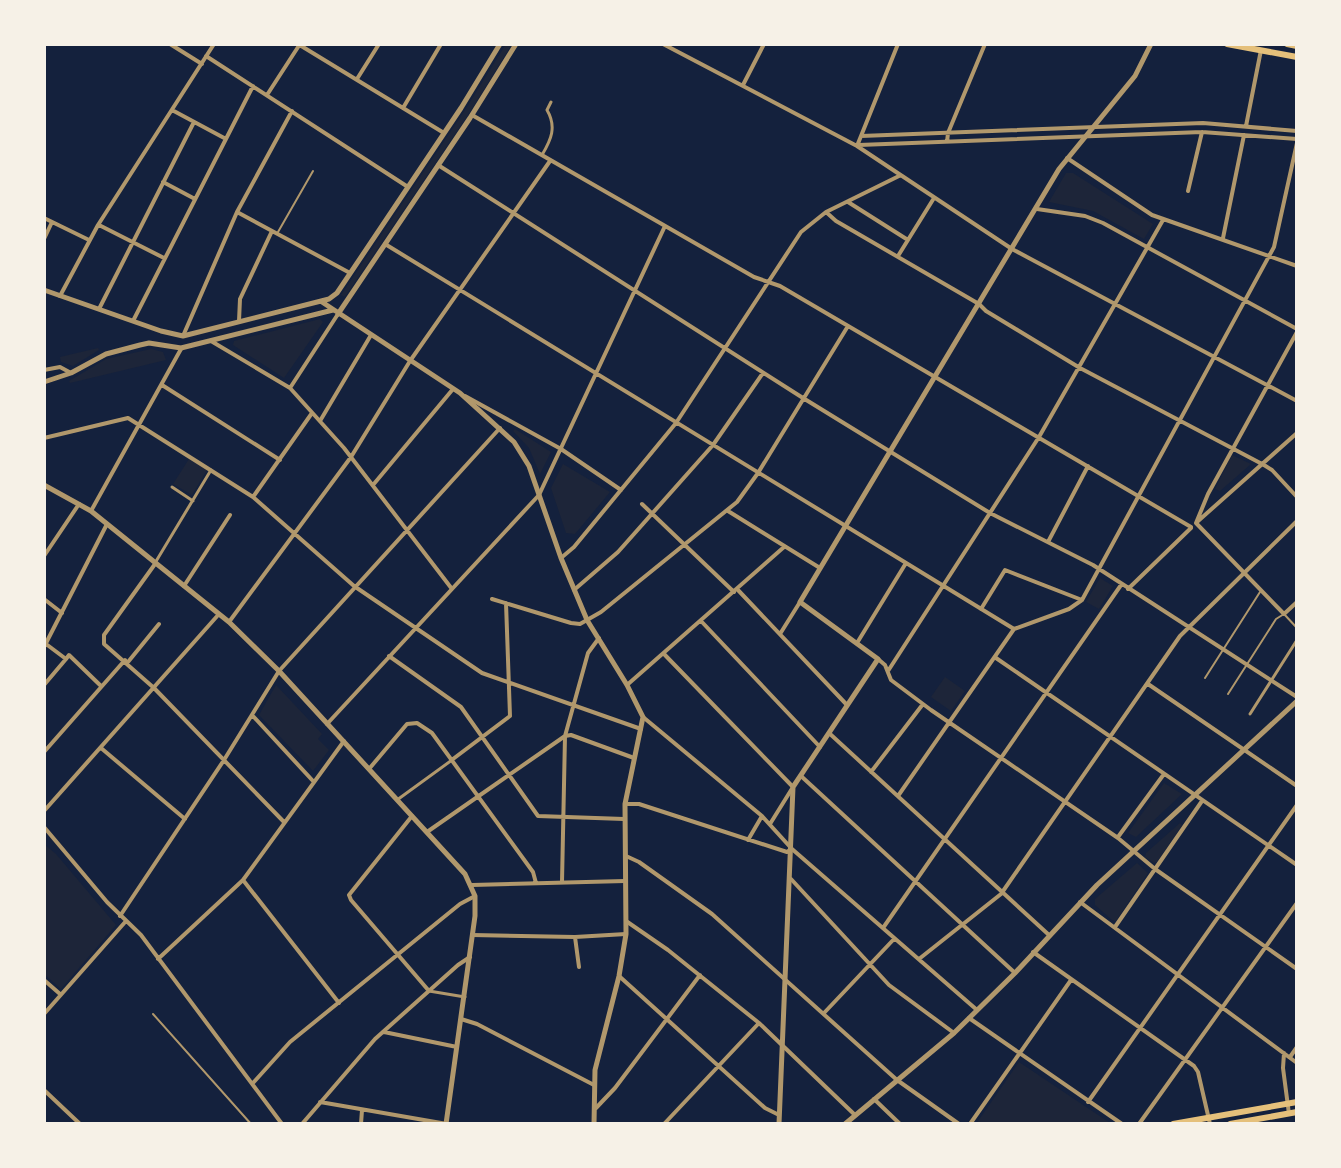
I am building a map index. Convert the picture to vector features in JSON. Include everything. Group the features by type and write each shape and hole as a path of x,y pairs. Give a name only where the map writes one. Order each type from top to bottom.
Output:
{"main road":[{"path":"1227,44 1297,57"},
{"path":"1287,44 1297,46"},
{"path":"1173,1124 1210,1121 1297,1102"},
{"path":"1230,1124 1293,1113"}],"street":[{"path":"170,44 202,64"},
{"path":"60,296 98,225 214,44"},
{"path":"267,95 299,44 444,133"},
{"path":"357,79 379,44"},
{"path":"403,108 441,44"},
{"path":"44,290 183,336 322,302 337,293 500,44"},
{"path":"290,388 336,312 385,244 516,44"},
{"path":"663,44 857,146 1012,249 1297,401"},
{"path":"743,85 764,44"},
{"path":"857,146 898,44"},
{"path":"947,142 985,44"},
{"path":"779,635 1067,158 1135,76 1151,44"},
{"path":"1223,238 1261,50"},
{"path":"206,56 408,187"},
{"path":"133,321 253,86"},
{"path":"542,155 552,135 551,117 547,110 551,102"},
{"path":"172,110 226,139"},
{"path":"91,511 181,348 187,322 237,212 292,111"},
{"path":"471,115 754,277 769,281 1194,525 1284,614 1297,602"},
{"path":"99,309 194,122"},
{"path":"861,136 1203,123 1297,131"},
{"path":"857,146 1202,132 1297,141 1281,220 1269,256 1082,600 1069,609 1014,629 951,724 898,796"},
{"path":"1188,191 1202,132"},
{"path":"1067,158 1152,215 1297,266"},
{"path":"229,622 351,457 410,361 550,161"},
{"path":"438,165 890,452 990,513 1100,570 1297,699 1080,902 954,1033 845,1124"},
{"path":"561,558 574,547 676,423 801,232 826,212 899,176"},
{"path":"163,182 195,199"},
{"path":"898,256 934,198"},
{"path":"848,202 908,240"},
{"path":"1037,209 1095,219 1297,330 1194,525"},
{"path":"237,212 350,273"},
{"path":"826,212 836,221 979,304 1080,368 1264,465 1297,497"},
{"path":"44,218 89,240"},
{"path":"888,671 1039,437 1163,220"},
{"path":"44,239 52,222"},
{"path":"98,225 164,258"},
{"path":"327,724 539,495 665,226"},
{"path":"239,322 240,299 274,232"},
{"path":"385,244 1014,629"},
{"path":"322,302 453,389 561,449 621,490"},
{"path":"44,382 71,373 106,354 140,345 149,343 181,348 336,312"},
{"path":"492,599 580,624 686,546 737,502 848,326"},
{"path":"320,421 371,335"},
{"path":"209,340 290,388 351,457 452,589"},
{"path":"44,370 60,367 71,373"},
{"path":"574,590 606,565 713,445 763,372"},
{"path":"162,385 280,460"},
{"path":"373,485 453,389"},
{"path":"460,393 500,428 523,456 587,620 643,717 762,816 792,849 977,1010"},
{"path":"253,497 312,413"},
{"path":"44,438 124,418 140,425 253,497 354,586 482,673 641,729"},
{"path":"120,916 279,671 500,428"},
{"path":"1128,589 1297,433"},
{"path":"1048,542 1088,466"},
{"path":"211,470 155,564 103,641 154,688 284,822"},
{"path":"44,485 91,511 229,622 344,741 472,885 475,896 470,957 446,1124 320,1102"},
{"path":"172,487 193,501"},
{"path":"44,556 79,504"},
{"path":"642,504 735,591 847,705"},
{"path":"728,511 820,568"},
{"path":"184,586 230,515"},
{"path":"919,959 1001,894 1188,627 1297,521"},
{"path":"66,659 45,646 107,524"},
{"path":"627,685 784,547"},
{"path":"857,643 906,563"},
{"path":"981,609 1005,570 1082,600"},
{"path":"883,928 1121,585"},
{"path":"44,599 62,613"},
{"path":"800,602 878,659 891,680 923,704 1118,838 1155,869 1297,969"},
{"path":"397,800 510,716 506,603"},
{"path":"44,811 219,614"},
{"path":"701,621 820,747"},
{"path":"44,752 159,624"},
{"path":"562,882 565,736 588,653 599,638"},
{"path":"1250,714 1297,640"},
{"path":"664,654 793,787 779,1124"},
{"path":"44,685 69,655 101,686"},
{"path":"389,656 461,707 538,816 624,819"},
{"path":"996,658 1297,865"},
{"path":"770,824 878,659"},
{"path":"1148,684 1297,786"},
{"path":"871,772 923,704"},
{"path":"252,715 313,781"},
{"path":"594,1124 595,1070 619,976 626,934 625,804 643,717"},
{"path":"369,769 407,724 432,733 533,872 536,883"},
{"path":"829,733 1049,935"},
{"path":"427,832 565,736 571,735 634,758"},
{"path":"158,959 243,880 344,741"},
{"path":"100,747 185,819"},
{"path":"1118,838 1164,774"},
{"path":"801,776 1015,973"},
{"path":"1114,927 1202,801"},
{"path":"625,804 639,804 787,852 792,849"},
{"path":"1088,1102 1297,805"},
{"path":"412,816 349,895 429,991 465,997"},
{"path":"748,840 762,816"},
{"path":"44,827 120,916 141,935 282,1124"},
{"path":"626,856 696,901 897,1080 959,1124"},
{"path":"791,879 907,1000 954,1033"},
{"path":"243,880 339,1003"},
{"path":"472,885 626,881"},
{"path":"253,1083 290,1042 460,904 475,896"},
{"path":"1080,902 1297,1063"},
{"path":"1139,1124 1297,903"},
{"path":"44,1014 126,921"},
{"path":"626,921 637,926 759,1023 855,1115"},
{"path":"472,935 575,937 626,934"},
{"path":"575,937 579,967"},
{"path":"824,1013 895,938"},
{"path":"1033,952 1185,1059 1198,1072 1210,1121"},
{"path":"302,1124 384,1032 470,957"},
{"path":"596,1108 615,1088 700,975"},
{"path":"619,976 765,1108 779,1115"},
{"path":"44,980 60,994"},
{"path":"970,1124 1071,980"},
{"path":"969,1018 1122,1124"},
{"path":"461,1019 477,1024 594,1085"},
{"path":"664,1124 759,1023"},
{"path":"384,1032 457,1047"},
{"path":"1290,1057 1297,1047"},
{"path":"1284,1053 1288,1104 1293,1113"},
{"path":"44,1090 80,1124"},
{"path":"874,1099 900,1124"},
{"path":"361,1124 362,1110"}],"lane":[{"path":"274,232 313,171"},
{"path":"1205,678 1261,591"},
{"path":"1228,694 1276,619 1284,614 1297,628"},
{"path":"153,1014 251,1124"}],"shaded area":[{"path":"506,44 512,44 470,112 345,297 341,295 465,110"},
{"path":"1066,173 1073,173 1153,224 1144,239 1093,211 1049,202"},
{"path":"320,319 323,322 284,378 233,345 234,341"},
{"path":"98,348 73,366 61,362 60,357"},
{"path":"151,349 163,352 166,360 69,381 106,359"},
{"path":"515,429 551,452 540,474 529,448 513,431"},
{"path":"1232,455 1251,464 1220,491 1215,489"},
{"path":"189,459 207,470 192,495 173,484"},
{"path":"563,464 610,492 575,534 566,533 551,488"},
{"path":"1100,578 1113,586 1099,609 1086,602"},
{"path":"945,677 965,691 951,711 931,697"},
{"path":"276,685 322,734 318,739 329,750 313,771 259,715"},
{"path":"1164,783 1182,794 1136,837 1128,833"},
{"path":"1180,823 1182,825 1157,862 1145,857 1146,853"},
{"path":"44,844 116,925 61,989 44,974"},
{"path":"1137,863 1148,873 1116,921 1112,920 1095,905 1095,899"},
{"path":"1019,1062 1110,1123 1111,1124 976,1124"}]}
